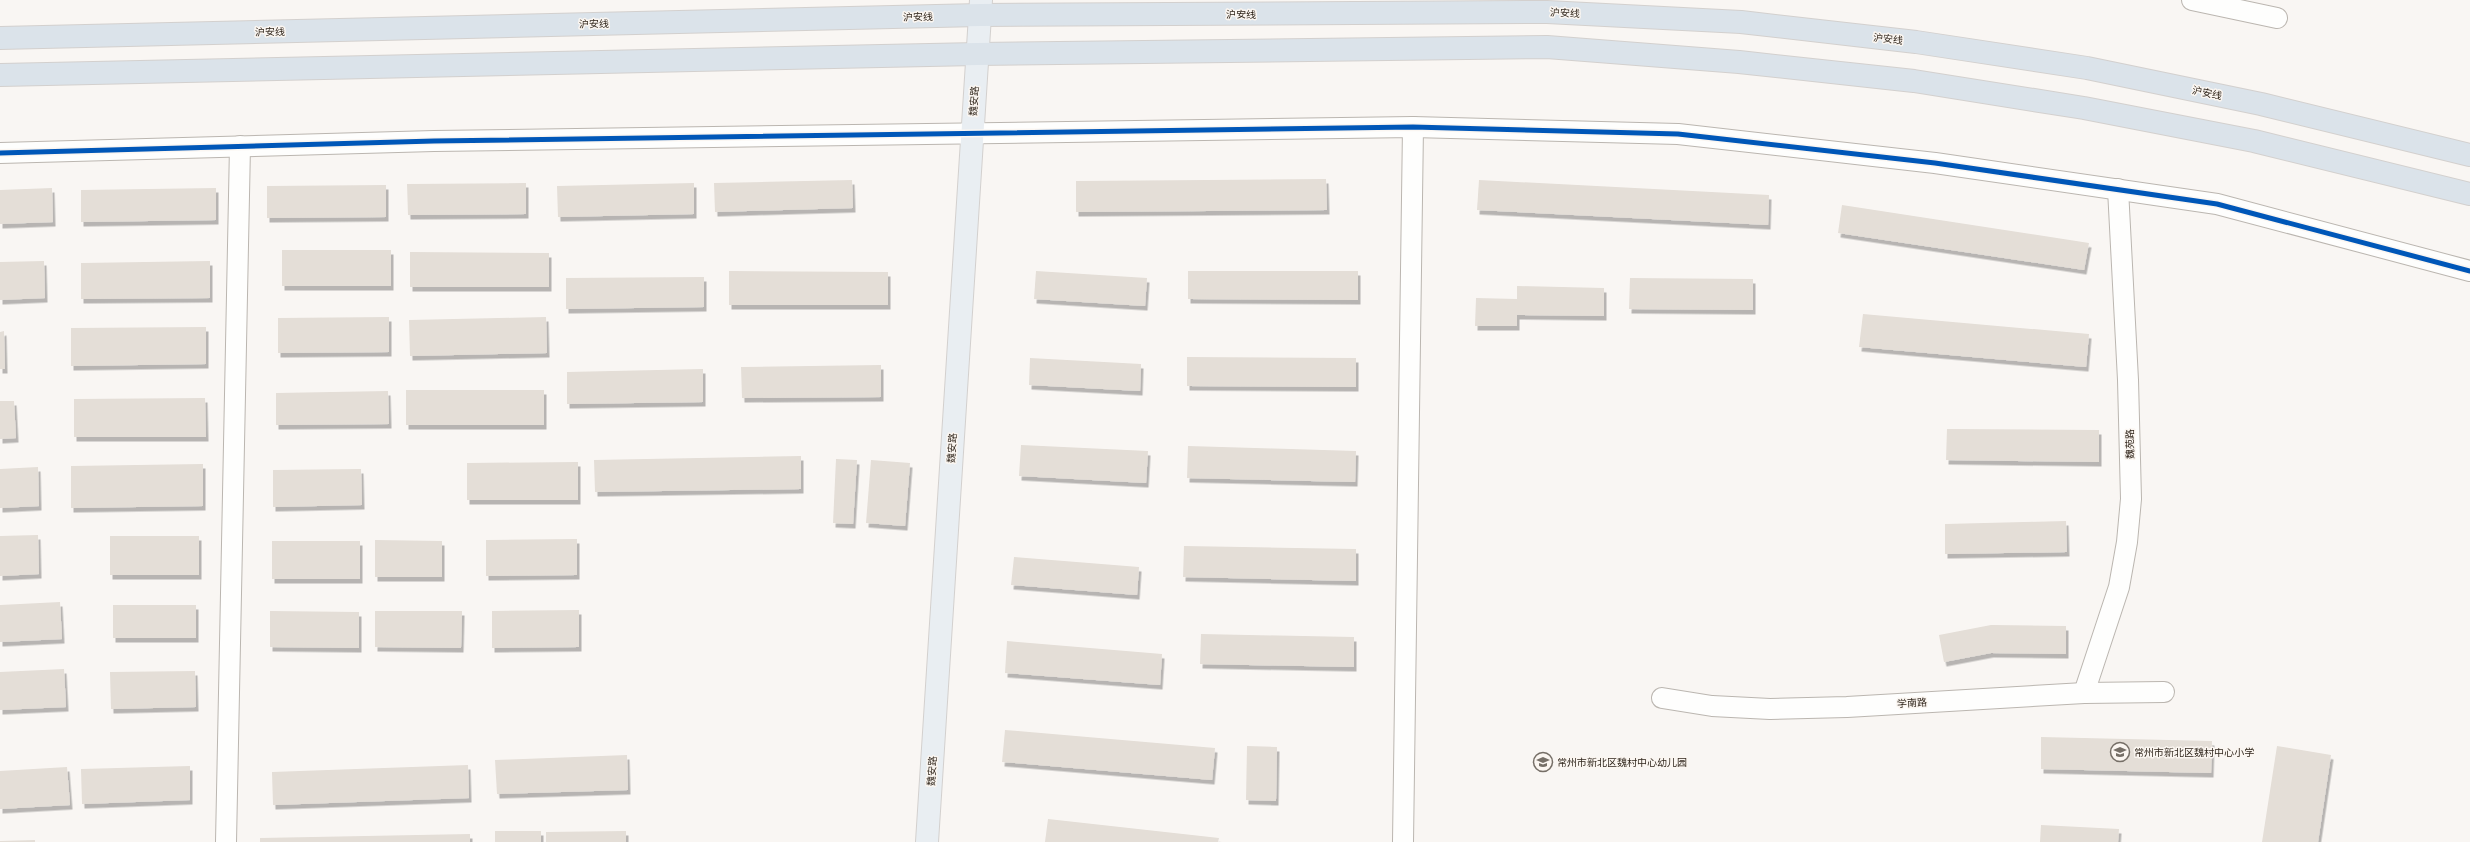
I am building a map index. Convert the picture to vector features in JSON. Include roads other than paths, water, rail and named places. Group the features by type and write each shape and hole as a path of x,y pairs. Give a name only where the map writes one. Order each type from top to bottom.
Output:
{"highway":[{"name":"沪安线","path":"0,38 980,8 1547,12 1741,22 1916,42 2087,68 2261,104 2470,155"},
{"path":"0,75 977,54 1547,47 1740,62 1914,81 2084,108 2254,141 2470,194"}],"main road":[{"name":"魏安路","path":"927,842 980,8"}],"street":[{"path":"2204,1 2277,18"},
{"path":"1403,842 1413,127"},
{"path":"0,154 434,141 1413,127 1678,134 1935,163 2217,204 2470,271"},
{"path":"226,842 240,146"},
{"name":"魏苑路","path":"2084,693 2119,586 2127,542 2131,499 2128,380 2118,189"},
{"name":"学南路","path":"1662,698 1712,706 1770,709 1855,707 2084,693 2164,692"}],"place":[{"name":"常州市新北区魏村中心小学","path":"2120,752"},
{"name":"常州市新北区魏村中心幼儿园","path":"1543,762"}]}
